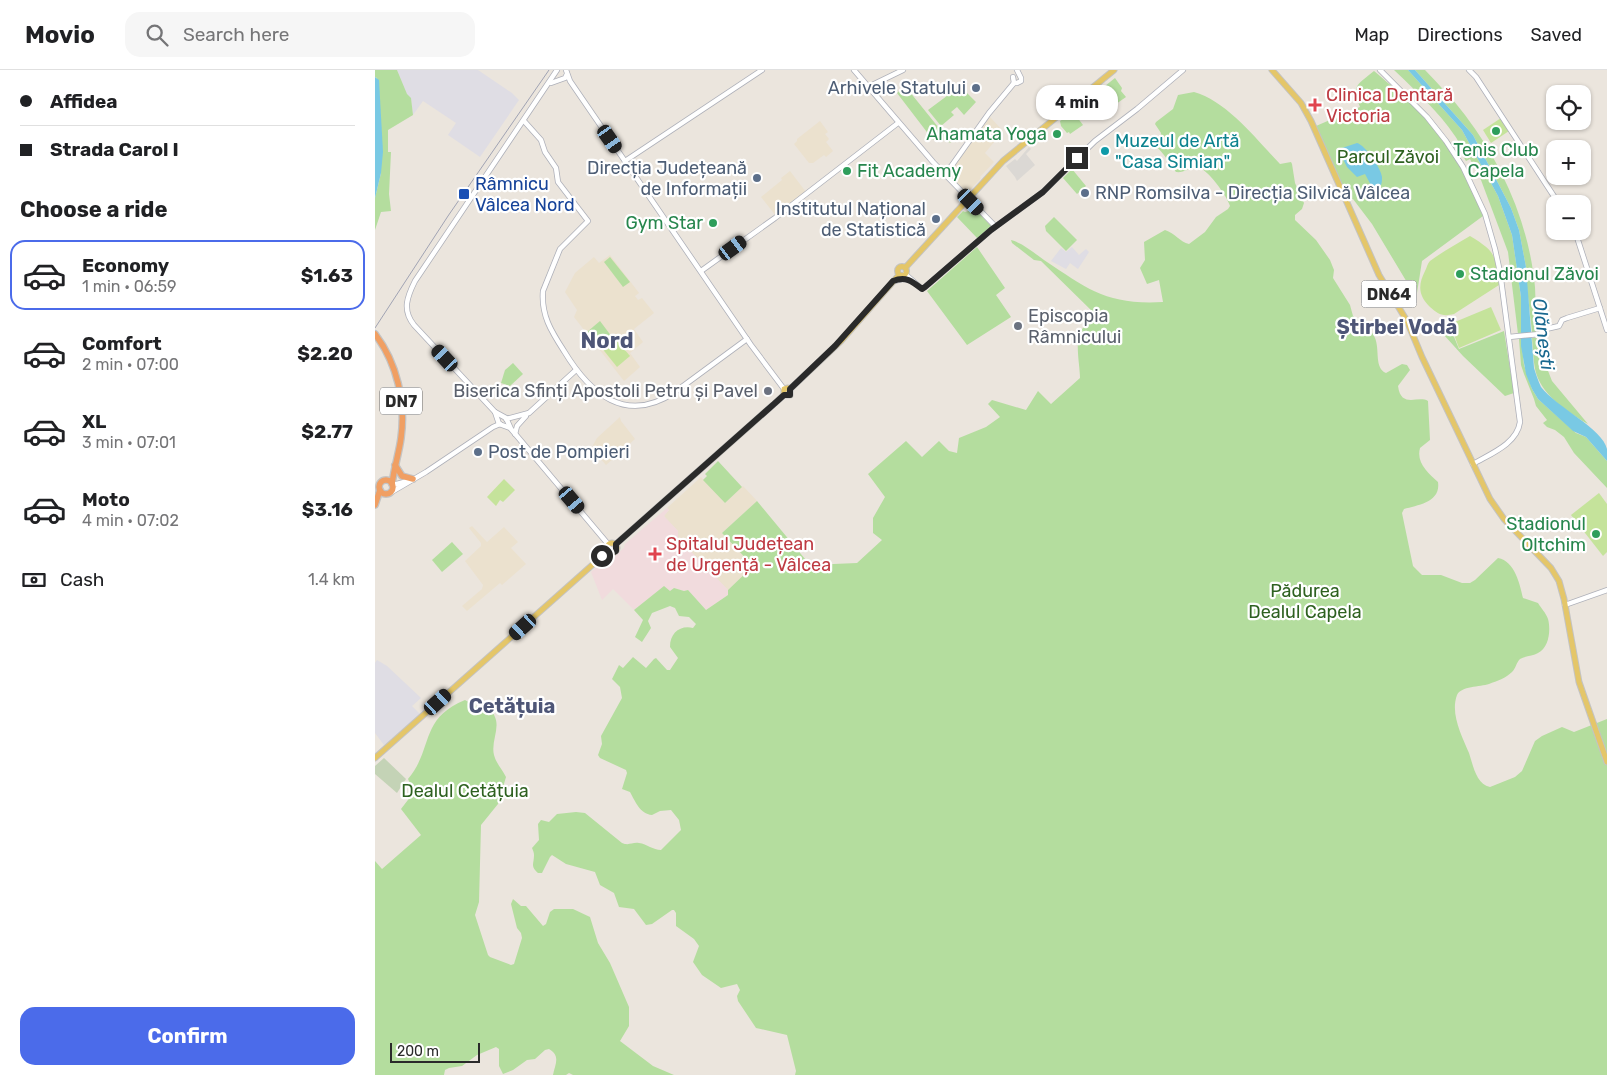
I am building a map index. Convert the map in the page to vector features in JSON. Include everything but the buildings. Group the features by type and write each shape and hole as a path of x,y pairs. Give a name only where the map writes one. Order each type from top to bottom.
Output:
{"highway":[{"name":"DN7","path":"376,335 393,366 401,395 402,414 402,435 395,467 393,490 376,504"},
{"name":"DN7","path":"376,504 380,484 395,467"},
{"path":"395,467 402,476 415,477"},
{"path":"383,481 387,480 393,484"},
{"path":"380,490 383,494 389,494"}],"main road":[{"path":"616,544 784,392 790,395 790,389 835,346 893,281 902,274 897,272 899,268 905,268 967,198 1014,151 1114,70"},
{"name":"DN64","path":"1272,70 1301,103 1311,121 1383,284 1407,321 1419,351 1485,489 1501,515 1554,571 1561,587 1565,604 1579,682 1607,762"},
{"path":"608,551 608,544 613,542 616,544"},
{"path":"608,551 614,552 617,549 616,544"},
{"path":"375,758 608,551"}],"street":[{"path":"625,161 761,70"},
{"path":"854,70 898,123 995,226"},
{"path":"868,87 903,70"},
{"path":"902,274 922,289 995,226 1043,192 1095,141 1130,115 1183,70"},
{"path":"1380,70 1417,106 1441,135 1461,164 1485,216 1495,249 1511,337 1520,426 1510,441 1473,464"},
{"path":"1469,70 1476,77 1553,195"},
{"path":"557,71 557,76 570,81"},
{"path":"557,71 415,281 408,297 406,308 408,317 414,325 511,429 608,544"},
{"path":"549,84 561,78 566,71"},
{"path":"566,71 570,81 784,392"},
{"path":"945,175 1014,80 1017,72"},
{"path":"1014,80 1017,83 1021,81 1017,72"},
{"path":"524,120 543,144 547,156 558,171 558,182 588,221 560,249 549,275 543,297 543,311 546,321 576,370 597,391 608,399 626,406 643,406 660,401 747,339"},
{"path":"701,271 775,218 898,123"},
{"path":"1578,240 1607,330"},
{"path":"893,281 900,279 911,280"},
{"path":"1511,337 1540,334 1546,329 1559,326 1567,318 1600,308"},
{"path":"515,434 519,423 576,370"},
{"path":"389,494 502,421 529,413"},
{"path":"393,484 415,477"},
{"path":"1565,604 1607,590"}],"shaded area":[{"path":"397,70 478,70 512,93 519,100 480,157 448,135 456,123 423,101 413,115 411,99 407,95"},
{"path":"990,117 1003,131 985,153 994,162 967,193 964,193 948,174"},
{"path":"820,121 828,132 825,134 829,139 826,142 833,151 826,157 824,155 813,163 809,163 794,144 797,139"},
{"path":"1029,147 1031,149 1026,154 1035,165 1017,181 1006,166 1015,159 1017,161"},
{"path":"790,171 806,192 776,216 761,197"},
{"path":"1072,247 1079,255 1086,249 1089,252 1078,269 1070,263 1066,269 1051,261 1061,248 1066,252"},
{"path":"610,255 639,293 635,296 638,300 642,298 654,313 634,329 643,342 630,353 640,367 624,381 574,317 577,310 565,292 575,273 594,257 599,263"},
{"path":"620,417 635,439 606,465 594,451 596,449 593,445 597,438"},
{"path":"701,477 725,503 743,486 757,501 722,533 753,566 728,590 678,538 678,531 664,516 669,510 667,508"},
{"name":"Spitalul Județean de Urgență - Vâlcea","path":"667,508 669,510 664,516 678,531 678,538 728,590 728,595 706,610 688,590 684,591 674,588 670,591 664,587 634,610 613,589 602,600 591,572 605,560 610,560 624,548 625,544"},
{"path":"472,526 487,542 504,527 518,542 511,548 526,564 467,611 462,606 482,589 483,585 465,561 481,546 481,543 469,528"},
{"path":"377,660 387,666 421,698 412,706 420,714 384,745 375,733 375,663"}],"green space":[{"path":"375,70 397,70 407,94 411,98 413,115 388,130 388,152 391,152 389,194 391,211 381,212 375,230 375,198 381,173 377,78 375,77"},
{"path":"1394,70 1408,70 1462,130 1498,196 1512,235 1521,297 1521,333 1518,334 1508,252 1481,180 1470,159 1466,161 1457,139 1441,118"},
{"path":"1415,70 1425,70 1456,103 1479,134 1512,196 1527,241 1532,264 1535,287 1536,332 1532,332 1526,267 1519,230 1511,208 1473,135"},
{"name":"Parcul Zăvoi","path":"1374,71 1409,102 1441,136 1462,168 1483,216 1422,261 1417,293 1408,284 1372,224 1353,199 1347,199 1316,126 1360,107 1356,94 1357,86"},
{"path":"1115,78 1126,97 1096,118 1085,102"},
{"path":"905,86 951,143 943,140 933,140 897,93"},
{"path":"959,87 976,102 964,115 957,107 951,112 954,115 941,126 928,110"},
{"name":"Pădurea Dealul Capela","path":"1194,92 1230,112 1280,164 1291,162 1295,183 1304,203 1302,209 1295,215 1295,220 1316,240 1330,260 1334,270 1333,278 1350,305 1353,316 1373,334 1382,371 1386,373 1402,364 1407,365 1410,370 1398,386 1400,393 1406,399 1428,401 1430,440 1420,448 1419,453 1421,463 1438,482 1438,489 1436,494 1427,502 1404,509 1402,513 1413,566 1422,575 1441,575 1462,583 1470,583 1498,558 1504,560 1516,574 1523,598 1538,603 1547,617 1549,633 1547,643 1542,651 1520,659 1510,674 1504,678 1489,684 1467,688 1457,695 1455,710 1458,725 1478,778 1490,787 1515,777 1522,771 1535,741 1542,736 1562,727 1574,732 1607,719 1607,1075 795,1075 796,1071 787,1035 756,1028 738,1001 737,996 740,990 737,984 721,988 702,975 693,962 699,946 694,939 676,926 676,913 674,910 652,924 646,925 634,909 619,907 614,893 600,885 595,872 566,864 552,855 542,873 538,873 534,868 532,848 539,840 538,824 541,820 549,822 557,814 585,813 622,843 639,843 658,850 661,850 681,830 679,820 671,810 660,811 652,815 641,810 630,792 622,789 627,773 626,770 600,758 598,755 602,744 601,736 622,698 620,687 612,679 619,665 623,668 633,657 646,668 656,658 667,670 670,670 678,658 670,647 674,634 680,629 693,628 696,624 689,617 679,616 675,608 670,606 652,613 648,621 651,628 642,642 635,637 643,620 634,610 664,586 670,591 674,588 684,591 688,590 706,610 728,595 728,590 753,566 722,533 757,501 810,565 857,563 882,540 873,533 873,518 885,497 868,474 906,441 922,457 939,441 949,451 957,453 959,438 986,427 1000,417 988,404 992,400 1026,410 1038,391 1051,404 1080,378 1078,349 1080,333 1096,315 1041,261 1034,260 1012,243 1011,240 1024,246 1074,280 1099,293 1127,301 1163,302 1159,280 1147,284 1140,268 1145,260 1144,242 1165,230 1189,244 1205,232 1216,217 1230,206 1221,189 1205,171 1196,167 1176,172 1161,152 1149,142 1160,142 1161,133 1155,124 1173,109 1178,95"},
{"path":"1082,104 1086,110 1077,117 1083,125 1070,134 1069,132 1067,133 1061,126 1060,121 1071,117"},
{"name":"Tenis Club Capela","path":"1501,118 1509,131 1491,143 1483,130"},
{"path":"1072,169 1086,186 1077,194 1063,178"},
{"path":"975,209 991,226 978,239 957,217 963,211"},
{"path":"1054,217 1077,240 1066,251 1046,231 1045,226"},
{"name":"Stadionul Zăvoi","path":"1470,236 1486,247 1493,256 1499,285 1454,314 1441,314 1426,303 1421,294 1420,285 1423,276 1430,261"},
{"path":"977,247 1005,288 996,295 1011,317 967,345 927,291"},
{"path":"610,257 630,282 623,287 604,262"},
{"path":"1491,307 1501,330 1459,348 1450,324"},
{"path":"600,321 612,337 600,347 587,332"},
{"path":"1448,322 1459,349 1504,331 1514,393 1505,396 1463,356 1444,335 1440,323"},
{"path":"614,337 630,356 617,367 601,347"},
{"path":"1540,337 1543,358 1552,381 1588,424 1563,408 1542,386 1535,369 1532,338"},
{"path":"1521,338 1524,365 1532,389 1538,399 1576,433 1586,437 1607,461 1607,488 1574,453 1564,437 1543,423 1547,420 1536,406 1521,365 1519,339"},
{"path":"513,363 523,374 510,386 501,383 505,370"},
{"path":"718,461 742,487 725,503 703,480 707,476 705,474"},
{"path":"504,479 515,490 503,502 500,500 496,506 487,497"},
{"name":"Stadionul Oltchim","path":"1599,493 1607,504 1607,552 1603,556 1571,515"},
{"path":"452,542 463,554 442,572 432,560"},
{"name":"Dealul Cetățuia","path":"465,700 477,707 489,709 494,714 497,725 493,749 494,755 506,777 498,804 481,825 479,902 475,915 488,955 511,965 514,964 522,938 517,928 511,904 513,899 521,906 526,906 543,926 546,924 550,912 554,909 573,909 590,917 598,943 610,963 629,1007 629,1026 620,1041 653,1066 674,1075 573,1075 569,1073 566,1075 553,1075 556,1057 549,1049 545,1050 535,1059 527,1060 513,1070 503,1074 499,1066 499,1049 496,1047 477,1055 462,1066 445,1070 444,1075 375,1075 375,861 382,869 421,835 401,809 414,792 408,779 416,767 429,735 440,716"},
{"path":"384,758 406,779 397,793 375,774 375,766"}],"water":[{"path":"1408,70 1415,70 1473,135 1511,208 1519,230 1526,267 1534,368 1538,380 1541,387 1548,394 1604,441 1607,449 1607,461 1586,437 1573,431 1538,399 1532,389 1526,374 1521,346 1521,297 1512,235 1498,196 1462,130"},
{"path":"375,77 379,80 383,152 381,173 375,198"},
{"path":"1357,143 1368,152 1381,173 1381,185 1375,189 1373,189 1365,174 1357,177 1347,167 1340,153 1342,148"}],"railway":[{"path":"375,328 448,216 549,70"}],"place":[{"name":"Arhivele Statului","path":"976,88"},
{"name":"Clinica Dentară Victoria","path":"1315,105"},
{"name":"Tenis Club Capela","path":"1496,131"},
{"name":"Ahamata Yoga","path":"1057,134"},
{"name":"Muzeul de Artă \"Casa Simian\"","path":"1105,151"},
{"name":"Fit Academy","path":"847,171"},
{"name":"Direcția Județeană de Informații","path":"757,178"},
{"name":"RNP Romsilva - Direcția Silvică Vâlcea","path":"1085,193"},
{"name":"Râmnicu Vâlcea Nord","path":"464,194"},
{"name":"Institutul Național de Statistică","path":"936,219"},
{"name":"Gym Star","path":"713,223"},
{"name":"Stadionul Zăvoi","path":"1460,274"},
{"name":"Episcopia Râmnicului","path":"1018,326"},
{"name":"Biserica Sfinți Apostoli Petru și Pavel","path":"768,391"},
{"name":"Post de Pompieri","path":"478,452"},
{"name":"Stadionul Oltchim","path":"1596,534"},
{"name":"Spitalul Județean de Urgență - Vâlcea","path":"655,554"}],"district":[{"name":"Știrbei Vodă","path":"1397,327"},
{"name":"Nord","path":"607,340"},
{"name":"Cetățuia","path":"512,706"}],"route":[{"path":"602,556 608,551 612,553 616,551 616,544 642,523 784,395 790,395 790,389 835,346 893,281 907,279 922,289 925,287 991,230 1043,192 1077,158"}],"water label":[{"name":"Olănești","path":"1544,334"}]}
